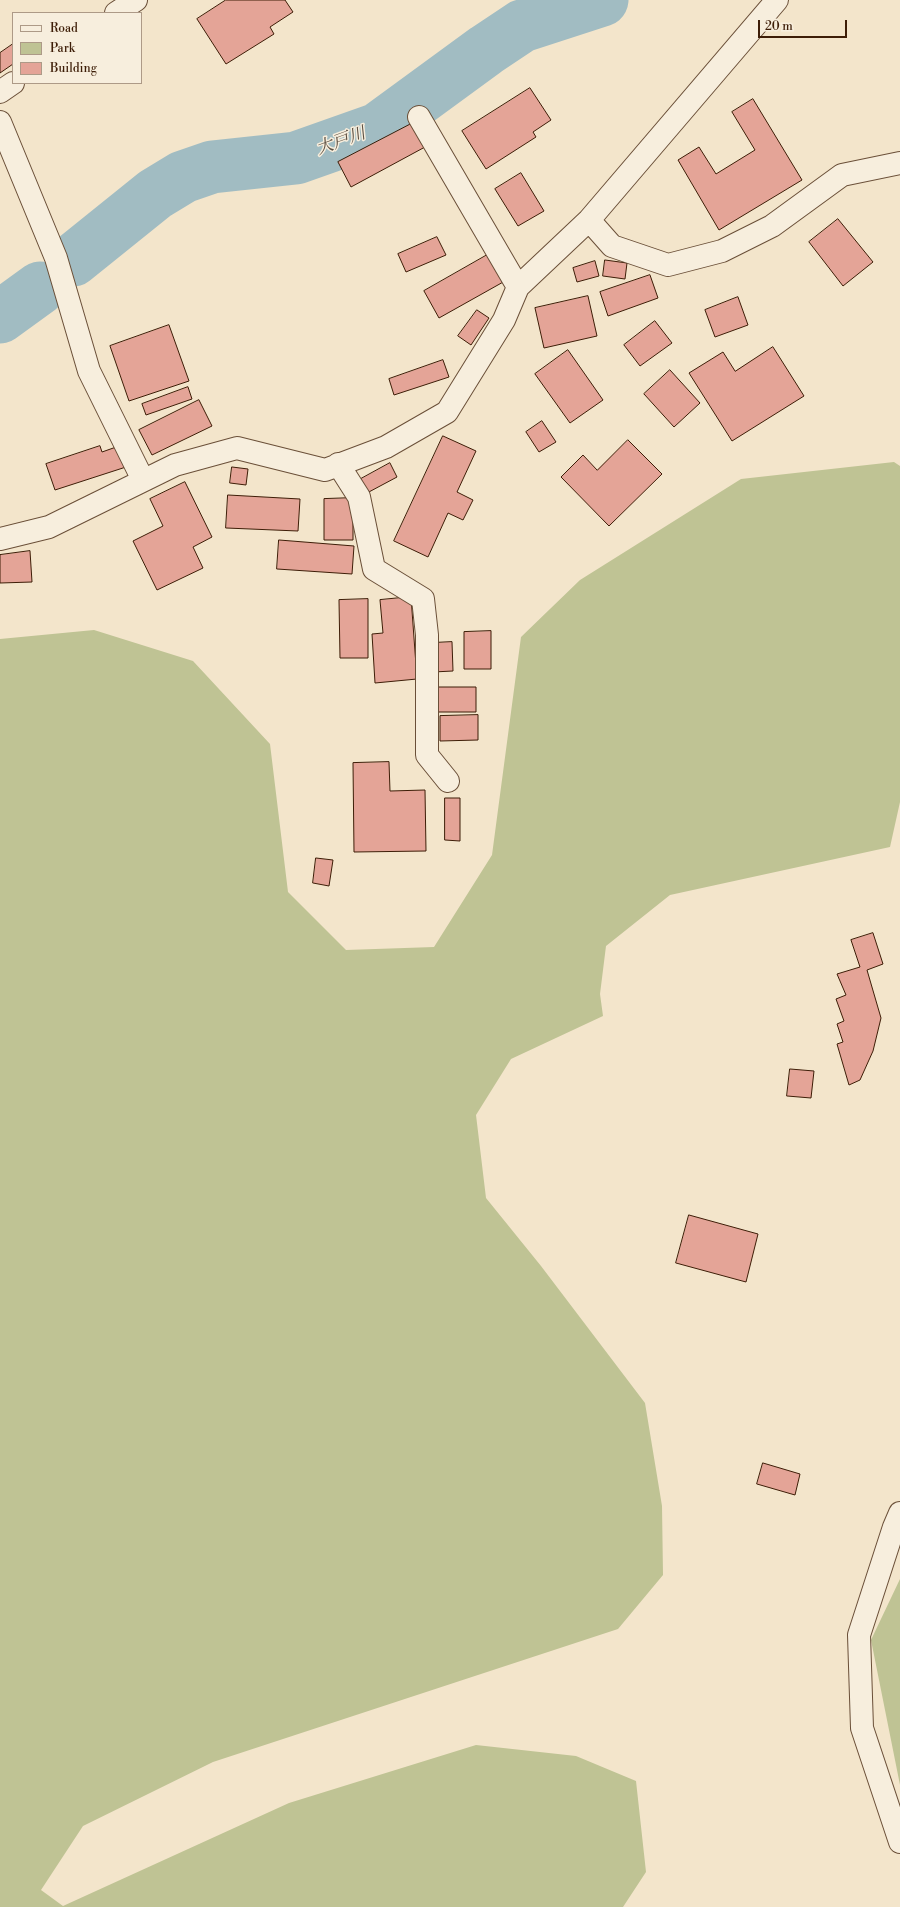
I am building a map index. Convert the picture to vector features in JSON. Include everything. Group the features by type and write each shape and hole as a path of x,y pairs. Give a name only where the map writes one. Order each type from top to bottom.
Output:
{"street":[{"path":"118,12 136,0"},
{"path":"0,539 50,527 175,465 237,448 325,470 386,446 447,412 504,320 518,288 589,220 777,0"},
{"path":"0,92 12,84"},
{"path":"419,117 518,288"},
{"path":"2,133 56,258 90,371 143,480"},
{"path":"589,220 612,246 668,265 722,251 772,226 842,175 900,163"},
{"path":"338,464 359,497 374,569 423,599 427,635 427,755 448,781"},
{"path":"900,1513 894,1527 859,1635 862,1728 900,1842"}],"green space":[{"path":"894,462 900,466 900,802 890,847 670,895 606,946 600,994 603,1016 511,1059 476,1115 486,1198 541,1266 645,1403 662,1506 663,1575 618,1629 213,1762 83,1826 41,1890 63,1906 289,1803 476,1745 576,1756 636,1781 646,1872 623,1907 0,1907 0,639 94,630 193,661 270,744 288,892 346,950 434,947 492,855 521,637 580,580 741,479"},
{"path":"900,1579 900,1785 871,1640"}],"building":[{"path":"226,0 285,0 293,12 270,27 274,34 226,64 197,19"},
{"path":"12,45 12,65 0,73 0,53"},
{"path":"530,88 551,120 533,132 536,137 486,169 462,131"},
{"path":"753,99 802,180 719,230 678,160 699,147 716,174 755,150 732,112"},
{"path":"413,123 425,147 351,187 338,162"},
{"path":"521,173 544,211 518,226 495,189"},
{"path":"838,219 873,262 843,286 809,242"},
{"path":"437,237 446,255 406,272 398,254"},
{"path":"489,254 505,281 439,318 424,291"},
{"path":"605,260 627,263 625,279 603,276"},
{"path":"595,261 599,276 577,282 573,268"},
{"path":"650,275 658,298 608,316 600,292"},
{"path":"588,296 597,336 544,348 535,308"},
{"path":"738,297 748,325 715,337 705,310"},
{"path":"477,310 489,318 471,345 458,336"},
{"path":"655,321 672,343 640,366 624,345"},
{"path":"169,325 189,381 129,401 110,346"},
{"path":"773,347 804,396 732,441 689,373 723,352 735,371"},
{"path":"568,350 603,400 570,423 535,374"},
{"path":"443,360 449,377 394,395 389,379"},
{"path":"670,370 700,403 674,427 644,394"},
{"path":"188,387 192,399 146,415 142,404"},
{"path":"199,400 212,426 152,455 139,430"},
{"path":"542,421 556,442 539,452 526,432"},
{"path":"443,436 476,451 457,492 473,500 463,520 448,513 428,557 394,541"},
{"path":"628,440 662,474 609,526 561,477 583,455 597,470"},
{"path":"100,446 102,452 119,446 126,467 55,490 46,464"},
{"path":"390,463 397,477 367,493 359,480"},
{"path":"232,467 248,469 246,485 230,483"},
{"path":"185,482 212,537 193,547 203,568 157,590 133,541 163,526 150,499"},
{"path":"228,495 300,499 298,531 226,528"},
{"path":"353,498 353,540 324,540 324,499"},
{"path":"279,540 354,546 352,574 277,569"},
{"path":"30,551 32,582 0,583 0,555"},
{"path":"411,597 417,679 375,683 372,634 383,633 380,600"},
{"path":"368,599 368,658 340,658 339,600"},
{"path":"491,631 491,669 464,669 464,632"},
{"path":"452,642 453,671 433,672 432,643"},
{"path":"438,687 476,687 476,712 438,712"},
{"path":"478,715 478,740 440,741 440,716"},
{"path":"389,762 390,791 425,790 426,851 354,852 353,763"},
{"path":"445,798 460,798 460,841 445,840"},
{"path":"316,858 333,860 329,886 313,883"},
{"path":"873,933 883,964 867,970 881,1018 873,1051 860,1080 849,1085 837,1044 843,1042 837,1024 844,1021 836,999 846,995 837,974 860,967 851,940"},
{"path":"790,1069 814,1071 811,1098 787,1096"},
{"path":"689,1215 758,1234 746,1282 676,1263"},
{"path":"763,1463 800,1474 795,1495 757,1484"}],"waterway":[{"name":"大戸川","path":"73,260 155,194 183,177 212,167 296,158 378,129 486,50 522,26 602,0"},
{"name":"大戸川","path":"0,317 40,288"}]}
